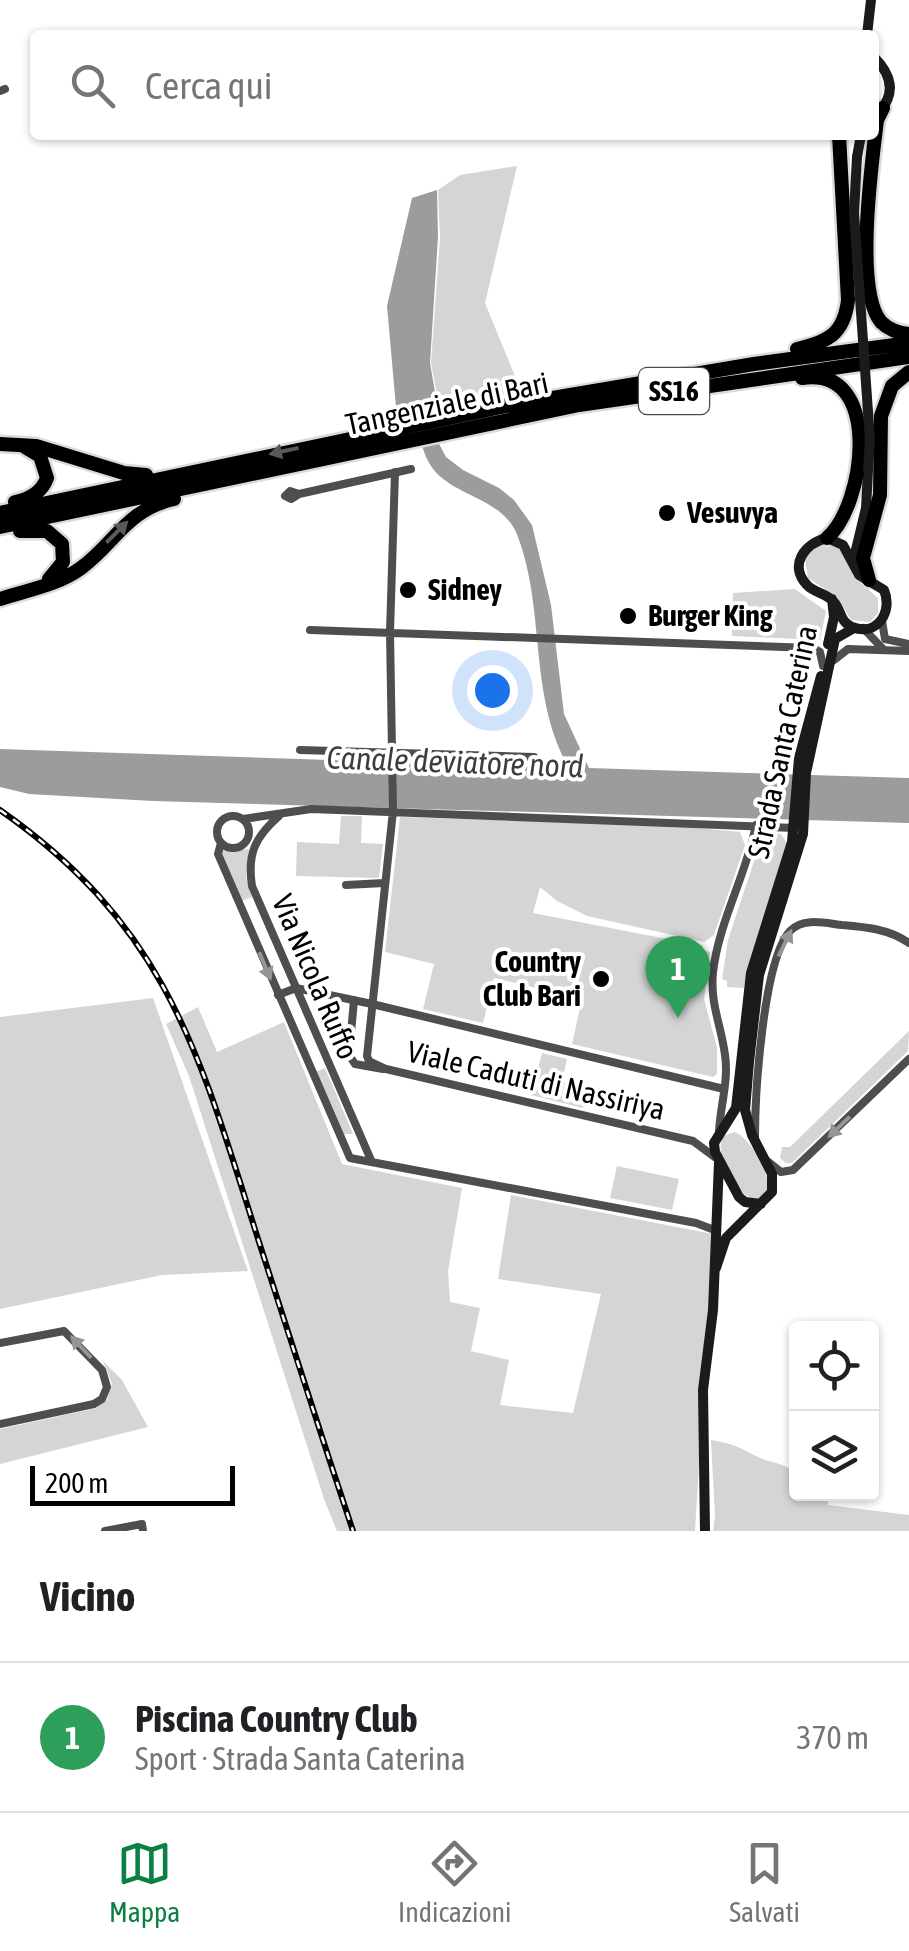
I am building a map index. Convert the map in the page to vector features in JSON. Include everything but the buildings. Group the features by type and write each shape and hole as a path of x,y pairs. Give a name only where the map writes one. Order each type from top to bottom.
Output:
{"highway":[{"path":"758,371 830,339 840,331 846,316 839,140"},
{"path":"875,140 866,210 870,284 882,324 909,334"},
{"name":"Tangenziale di Bari","path":"0,509 909,343"},
{"name":"Tangenziale di Bari","path":"758,371 909,358"},
{"path":"758,371 784,380 823,378 844,390 855,410 859,445 853,496 832,539"},
{"path":"869,580 864,558 880,494 881,416 892,386 909,372"},
{"name":"Tangenziale di Bari","path":"0,527 290,465 416,431"},
{"path":"0,444 36,446 134,476 172,469 201,470"},
{"path":"0,509 33,496 47,478 40,456 19,446"},
{"path":"0,598 55,582 84,566 126,522 158,503 258,480 290,465"},
{"path":"0,535 37,529 57,537 64,553 63,562 58,572 39,585"}],"street":[{"path":"865,30 868,0"},
{"path":"879,63 891,85 879,111"},
{"path":"854,560 866,508 870,440 854,212 857,140"},
{"path":"299,494 411,469"},
{"path":"868,470 854,532 806,546 799,567 806,584 832,599 843,619 885,650"},
{"path":"372,1004 393,811 390,632 395,472"},
{"path":"832,539 854,560 859,574 884,590 888,600 882,621 886,639 909,647"},
{"name":"Strada Santa Caterina","path":"716,1268 726,1238 772,1192 774,1183 745,1110 746,1095 760,975 798,824 802,773 834,617 832,599"},
{"path":"858,628 882,621"},
{"name":"Strada Santa Caterina","path":"802,773 835,638 858,628"},
{"path":"310,630 813,648 820,652 823,666"},
{"path":"825,688 836,656 842,651 909,647"},
{"path":"300,750 392,756 534,757"},
{"path":"280,816 252,842 236,849 220,843 216,834 219,823 228,816 280,816 298,810 798,824"},
{"path":"244,819 252,842"},
{"name":"Strada Santa Caterina","path":"761,1204 739,1197 714,1144 736,1108 752,973 798,824"},
{"name":"Strada Santa Caterina","path":"720,1132 726,1054 712,1007 713,972 722,928 749,861 756,825"},
{"name":"Via Nicola Ruffo","path":"252,842 248,864 257,901 371,1160"},
{"name":"Via Nicola Ruffo","path":"220,843 218,854 346,1153 356,1160 696,1223 717,1231"},
{"path":"346,885 384,883"},
{"path":"240,908 257,901"},
{"path":"754,1138 768,994 782,944 792,928 806,922 865,926 896,934 909,943"},
{"path":"278,995 296,988 354,1000 724,1089"},
{"path":"354,1000 349,1056 355,1064 386,1069"},
{"name":"Viale Caduti di Nassiriya","path":"372,1004 367,1056 386,1069 693,1141"},
{"path":"764,1158 781,1172 793,1170 909,1059"},
{"path":"693,1141 745,1128 754,1138"},
{"path":"693,1141 720,1160"},
{"name":"Strada Santa Caterina","path":"705,1531 703,1390 716,1268 720,1160"},
{"path":"696,1223 711,1217 718,1196"},
{"path":"0,1343 64,1331 102,1370 107,1387 102,1399 94,1404 0,1424"},
{"path":"105,1531 142,1524 143,1531"}],"shaded area":[{"path":"517,166 485,303 521,391 440,409 431,363 440,238 438,190 460,175"},
{"path":"437,190 430,363 438,409 432,411 438,442 446,457 463,470 514,500 532,525 551,605 564,714 589,768 909,778 909,823 153,801 29,794 0,787 0,749 569,768 548,712 532,595 518,537 500,512 435,472 425,454 416,415 397,418 387,306 412,198"},
{"path":"824,544 840,548 854,577 878,598 878,613 870,622 851,620 837,597 808,578 805,559 812,549"},
{"path":"795,589 826,611 820,640 732,636 733,593"},
{"path":"341,816 362,816 361,843 383,844 379,878 296,876 297,842 339,844"},
{"path":"400,817 678,826 740,832 745,845 714,935 704,942 587,916 540,887 533,913 703,946 703,950 710,952 704,999 717,1048 717,1074 713,1077 572,1044 582,999 494,978 483,1023 423,1009 434,964 385,952"},
{"path":"768,833 781,834 787,843 744,988 727,987 727,981 722,979 728,940 762,837"},
{"path":"249,849 246,877 252,897 242,901 221,851"},
{"path":"153,998 248,1271 162,1275 0,1309 0,1017"},
{"path":"198,1007 217,1052 284,1022 342,1164 462,1188 448,1271 450,1302 480,1308 471,1351 509,1360 500,1405 573,1413 601,1294 498,1279 511,1195 713,1234 695,1531 337,1531 189,1076 166,1024"},
{"path":"909,1031 908,1051 792,1163 780,1158 782,1147 790,1147"},
{"path":"542,1053 567,1059 562,1081 588,1087 583,1108 531,1095"},
{"path":"325,1068 353,1134 343,1138 315,1072"},
{"path":"735,1132 753,1148 765,1173 769,1188 759,1199 743,1193 724,1165 723,1136"},
{"path":"617,1166 679,1179 672,1210 610,1198"},
{"path":"103,1361 122,1380 148,1427 0,1464 0,1429 97,1408 107,1400 112,1384"},
{"path":"711,1440 789,1468 789,1501 828,1501 828,1505 909,1515 909,1531 713,1531"}],"railway":[{"path":"0,810 57,855 103,901 141,950 171,1001 217,1113 353,1531"}],"place":[{"name":"Vesuvya","path":"667,513"},
{"name":"Sidney","path":"408,590"},
{"name":"Burger King","path":"628,616"},
{"name":"Country Club Bari","path":"601,979"},
{"name":"Piscina Country Club","path":"678,1018"}],"water label":[{"name":"Canale deviatore nord","path":"455,762"}]}
